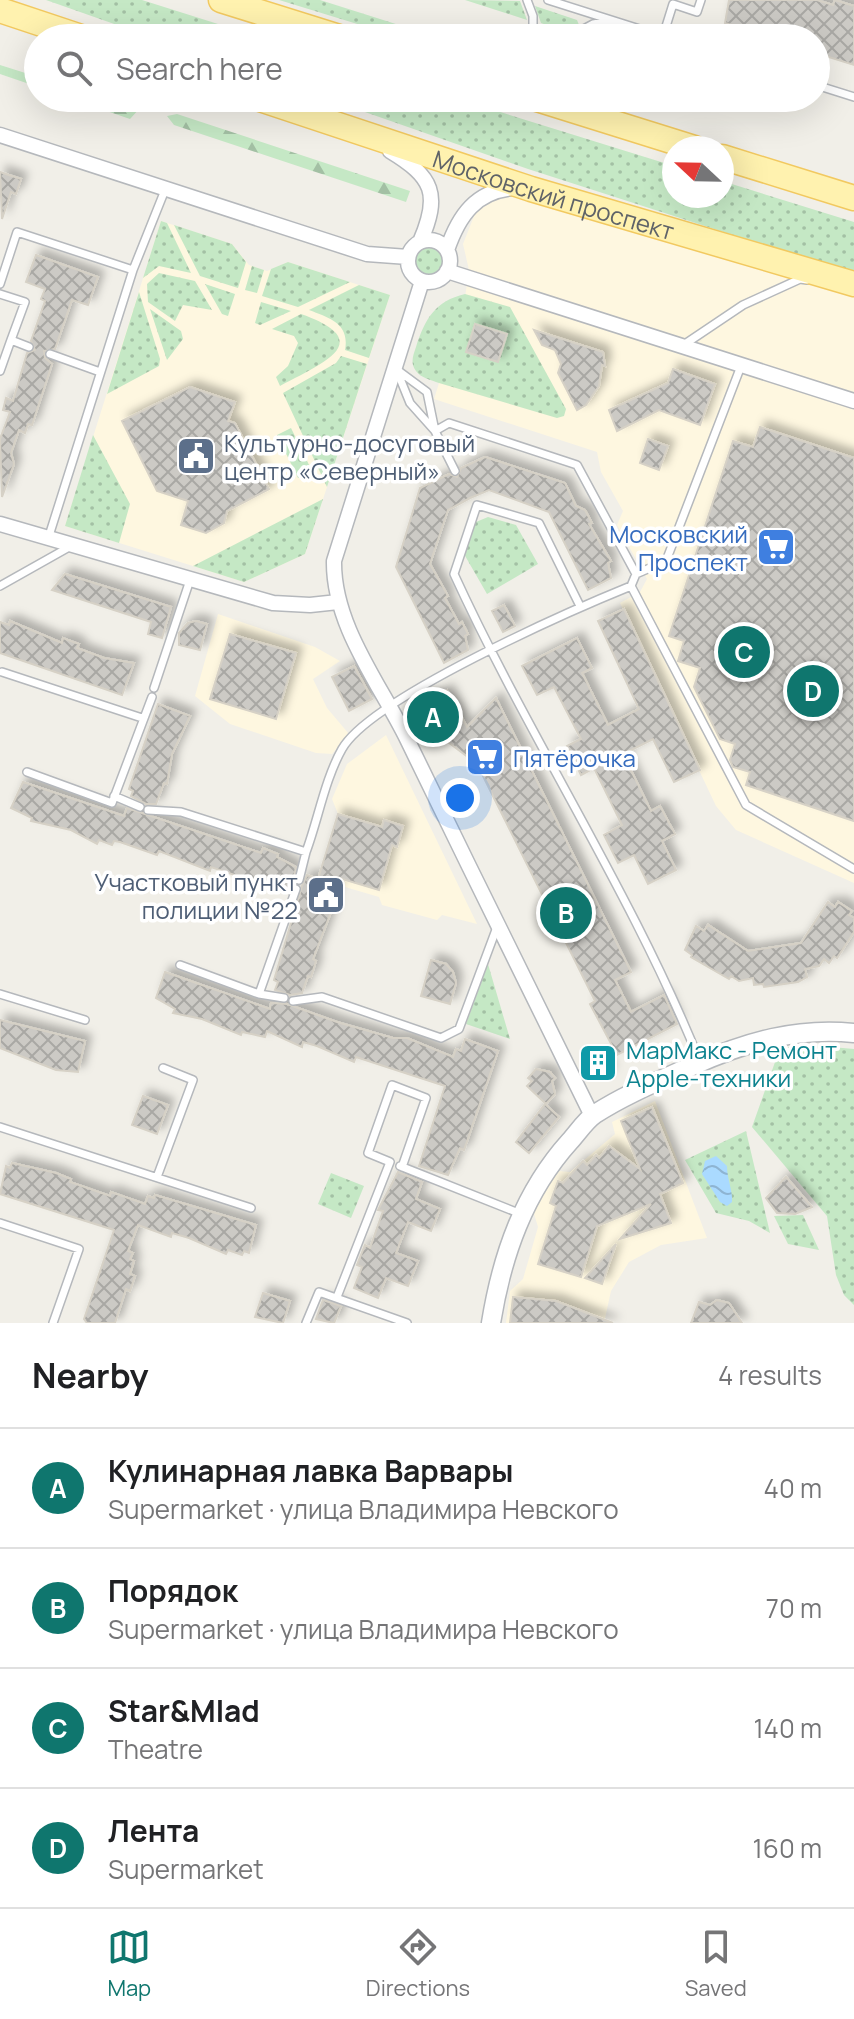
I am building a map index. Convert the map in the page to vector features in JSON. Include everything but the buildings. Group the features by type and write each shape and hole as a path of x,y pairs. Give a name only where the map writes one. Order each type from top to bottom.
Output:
{"main road":[{"path":"10,0 48,24"},
{"path":"221,0 299,24"},
{"path":"0,10 44,24"},
{"name":"Московский проспект","path":"297,112 531,189 854,284"},
{"path":"579,112 662,138"},
{"path":"734,161 854,198"}],"street":[{"path":"0,135 367,254 387,259 408,257 420,242 431,211 427,180 417,167 366,136"},
{"path":"447,250 458,222 475,200 496,190 531,189"},
{"path":"408,257 410,270 422,281 439,280 447,271 450,259 447,250 432,240 420,242"},
{"path":"447,271 854,401"},
{"path":"422,281 334,561 338,602 592,1116"},
{"path":"0,524 273,603 310,605 338,602"},
{"path":"491,1323 497,1286 521,1214 555,1158 592,1116 700,1062 779,1035 829,1030 854,1033"}],"lane":[{"path":"253,0 291,22"},
{"path":"527,0 533,24"},
{"path":"548,0 623,24"},
{"path":"668,24 673,4 697,12 701,0"},
{"path":"593,24 613,21"},
{"path":"830,89 854,97"},
{"path":"48,539 133,270 165,190"},
{"path":"0,284 17,232 133,270"},
{"path":"680,347 743,305 800,279 854,284"},
{"path":"0,294 25,302 0,371"},
{"path":"11,340 29,347"},
{"path":"50,354 100,372"},
{"path":"259,994 343,747 390,705 580,606 631,586 636,574 666,561 741,365"},
{"path":"396,369 410,403 435,431"},
{"path":"396,369 427,392 435,431 455,471"},
{"path":"435,431 449,423 577,465 636,574"},
{"path":"580,606 539,523 474,502 454,574 489,652 610,870 700,1062"},
{"path":"0,586 71,546"},
{"path":"27,772 112,803 190,578"},
{"path":"631,586 746,805 854,869"},
{"path":"2,672 142,718"},
{"path":"114,796 144,808 181,812 306,852"},
{"path":"180,965 259,994 289,1000 322,997 441,1038 459,1029 498,925"},
{"path":"0,994 85,1020"},
{"path":"157,1177 193,1080 163,1068"},
{"path":"368,1153 392,1085 426,1098 402,1167"},
{"path":"0,1127 251,1208"},
{"path":"357,1149 521,1214"},
{"path":"337,1297 390,1162"},
{"path":"0,1223 79,1249 53,1323"},
{"path":"306,1323 319,1292 407,1323"}],"shaded area":[{"path":"506,191 854,297 854,883 736,830 716,806 620,603 640,592 647,579 617,525 623,511 601,472 597,452 434,399 464,304 469,270 463,244 480,201"},
{"path":"161,221 232,244 249,265 267,271 288,262 390,295 305,554 244,582 65,526"},
{"path":"218,614 315,647 340,661 313,679 327,708 349,734 332,754 316,753 230,724 195,696"},
{"path":"386,735 477,924 442,915 437,920 382,905 379,897 318,879 338,814 332,799 347,764"},
{"path":"655,1101 707,1238 661,1245 629,1262 611,1291 604,1323 506,1323 510,1291 523,1279 538,1227 532,1207 559,1171 570,1172 615,1134 612,1122"}],"green space":[{"path":"46,0 142,0 218,24 114,24"},
{"path":"279,0 320,0 396,24 357,24"},
{"path":"465,0 520,1 527,20"},
{"path":"535,6 577,20 579,24 544,24"},
{"path":"0,65 24,73 24,82 0,74"},
{"path":"110,112 136,112 130,119"},
{"path":"365,112 500,112 662,162 662,208 734,208 734,185 854,222 854,274 528,169"},
{"path":"177,114 410,191 406,202 174,125 167,116"},
{"path":"161,221 167,223 191,273 159,266 143,278"},
{"path":"174,225 232,244 246,262 238,288 200,276"},
{"path":"429,247 440,251 444,262 440,273 429,277 418,273 414,262 418,251"},
{"path":"288,262 350,282 298,307 262,296 271,269"},
{"path":"252,266 264,270 257,293 245,290"},
{"path":"159,273 195,281 212,310 183,305 175,321 148,302 147,284"},
{"path":"205,284 235,294 228,316 222,314"},
{"path":"359,285 390,295 369,358 345,350 344,334 337,323 309,310"},
{"path":"139,292 160,359 159,366 107,394"},
{"path":"465,294 510,307 566,409 564,416 557,418 439,383 416,371 413,356 428,320 446,301"},
{"path":"261,302 291,311 260,325 255,323"},
{"path":"150,309 181,331 183,339 167,360"},
{"path":"301,314 324,324 337,334 340,343 325,361 280,386 276,377 288,366 298,343 294,336 272,329"},
{"path":"341,356 367,364 327,487 283,393 336,363"},
{"path":"291,428 312,471 298,478 277,435"},
{"path":"93,435 130,504 119,543 65,526"},
{"path":"323,499 305,554 244,582 193,566"},
{"path":"488,517 516,525 538,564 487,594 464,554 476,522"},
{"path":"488,964 510,1039 466,1024"},
{"path":"809,1045 854,1049 854,1305 844,1295 836,1275 827,1216 752,1127 780,1048"},
{"path":"746,1131 770,1233 749,1221 716,1213 685,1160"},
{"path":"331,1173 364,1186 351,1218 318,1204"},
{"path":"803,1215 819,1250 788,1244 774,1216"}],"water":[{"path":"716,1156 727,1166 732,1202 727,1206 720,1202 702,1174 705,1161"}],"place":[{"name":"Культурно-досуговый центр «Северный»","path":"196,456"},
{"name":"Московский Проспект","path":"776,547"},
{"name":"Star&Mlad","path":"744,652"},
{"name":"Лента","path":"813,691"},
{"name":"Кулинарная лавка Варвары","path":"433,717"},
{"name":"Пятёрочка","path":"485,757"},
{"name":"Участковый пункт полиции №22","path":"326,895"},
{"name":"Порядок","path":"566,913"},
{"name":"МарМакс - Ремонт Apple-техники","path":"598,1063"}]}
